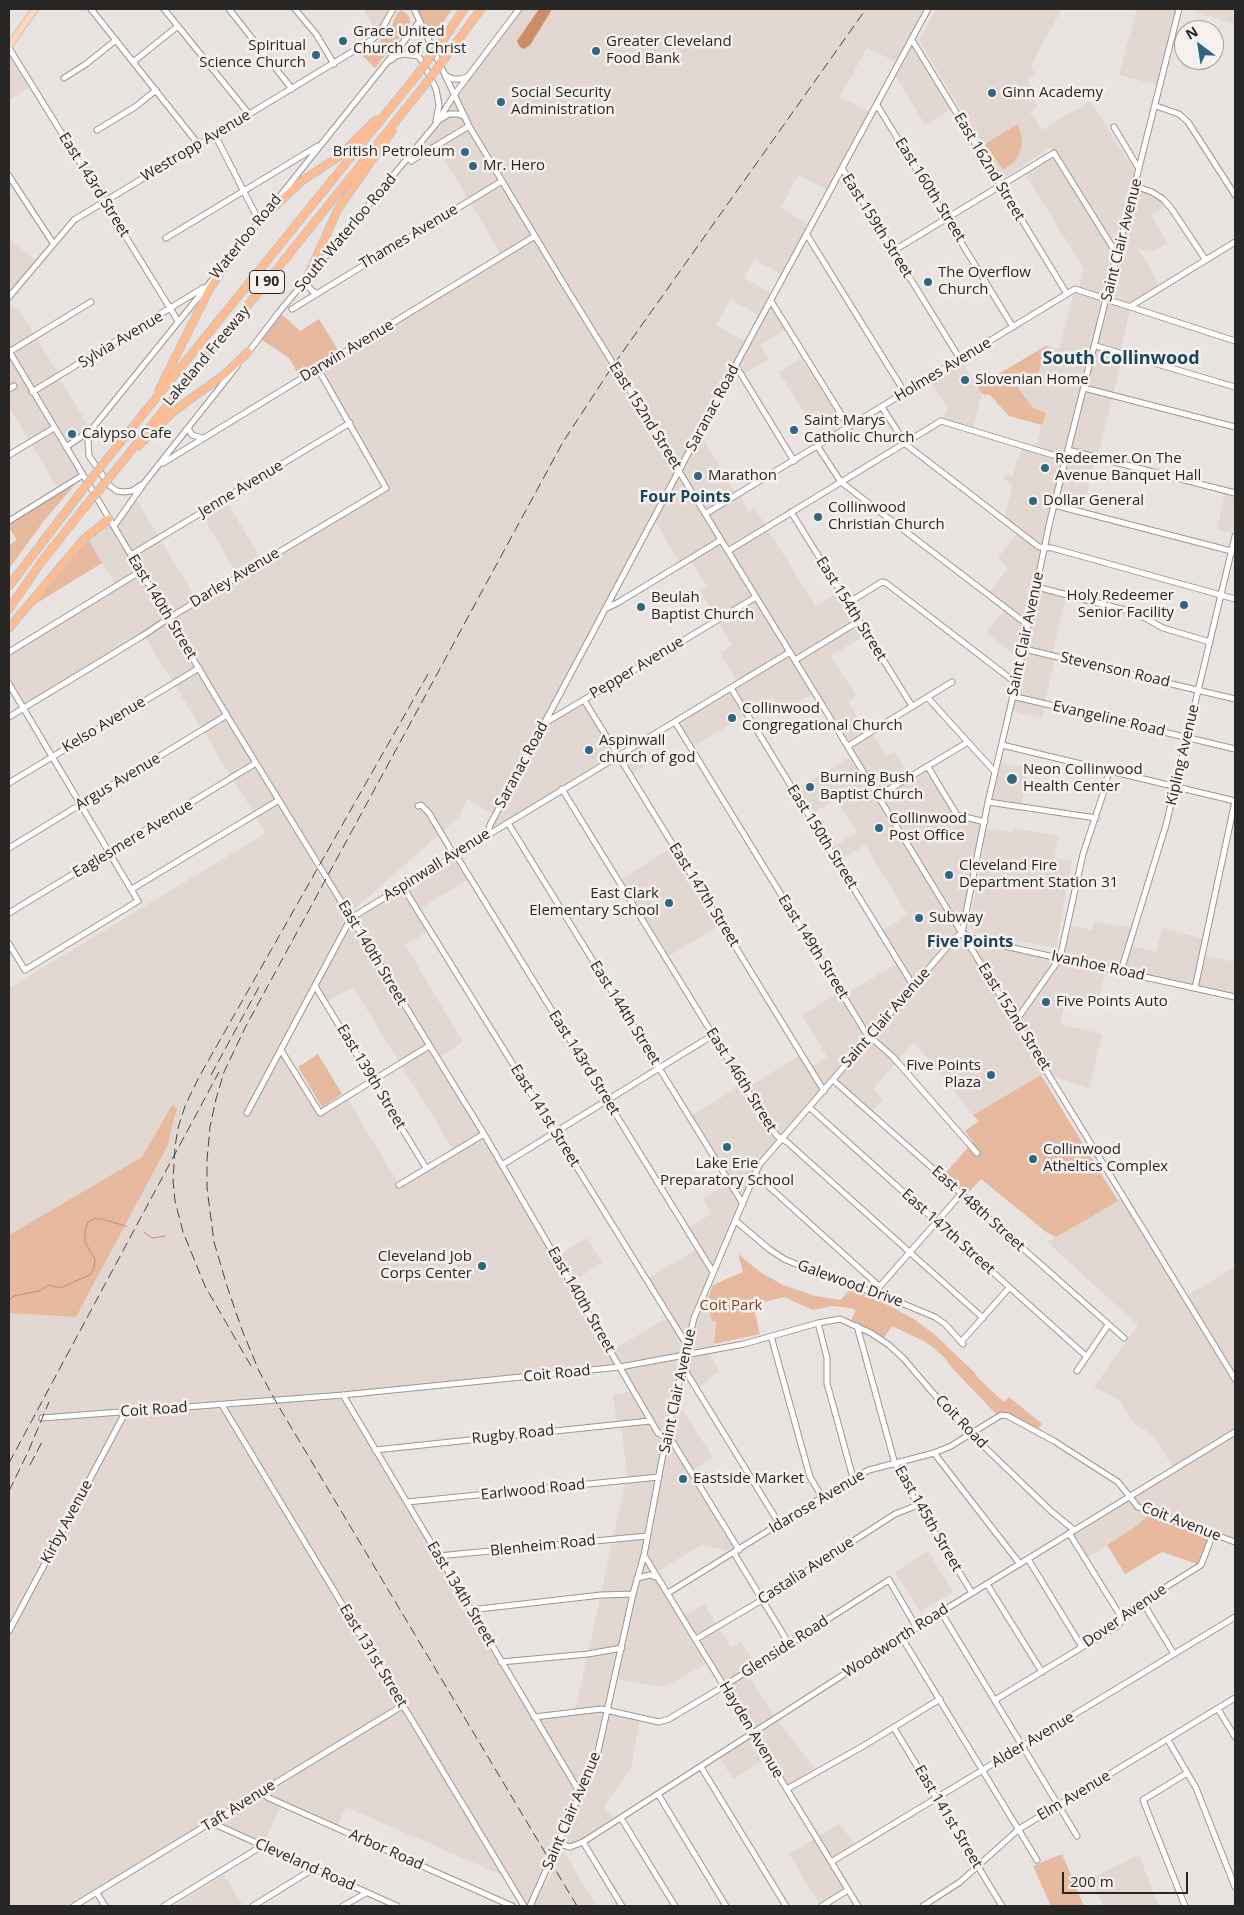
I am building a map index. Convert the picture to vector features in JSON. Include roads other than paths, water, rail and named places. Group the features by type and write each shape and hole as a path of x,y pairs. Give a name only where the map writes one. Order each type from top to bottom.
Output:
{"highway":[{"name":"Lakeland Freeway","path":"9,586 106,460 408,87 464,9"},
{"name":"Lakeland Freeway","path":"9,609 42,561 84,508 400,118 480,9"},
{"path":"259,221 303,180 336,158 359,138 408,87"},
{"path":"305,282 338,209 388,140 400,118"},
{"path":"152,404 210,288 234,253"},
{"path":"114,472 174,411 225,374 248,352"},
{"path":"9,628 84,539 112,523"}],"main road":[{"path":"9,47 35,9"}],"street":[{"path":"91,9 199,144"},
{"path":"164,9 250,114"},
{"path":"229,9 292,89"},
{"path":"294,9 316,34 334,64"},
{"name":"Westropp Avenue","path":"9,298 74,220 334,64 378,34 393,9"},
{"name":"East 152nd Street","path":"414,9 469,126 565,286 1235,1379"},
{"name":"South Waterloo Road","path":"112,523 248,352 436,123 519,9"},
{"name":"Saranac Road","path":"487,835 490,825 928,9"},
{"name":"Saint Clair Avenue","path":"530,1906 597,1756 633,1594 644,1555 666,1438 694,1318 755,1174 760,1164 955,938 962,933 988,802 1024,648 1054,505 1096,346 1179,9"},
{"name":"Waterloo Road","path":"66,447 91,430 420,21"},
{"path":"133,62 178,26"},
{"path":"64,78 86,64 116,40"},
{"name":"East 162nd Street","path":"912,40 1067,294"},
{"name":"East 143rd Street","path":"9,47 178,321"},
{"path":"384,66 396,56 404,54 418,56 436,89 439,105 436,123"},
{"path":"444,75 449,78 460,79 472,73"},
{"path":"97,130 135,107 156,90"},
{"name":"East 160th Street","path":"877,105 1013,327"},
{"path":"1156,106 1179,114 1188,122 1235,196"},
{"path":"436,123 449,114 458,114 465,117"},
{"path":"411,161 469,126"},
{"path":"1114,127 1139,169"},
{"path":"215,135 259,221"},
{"path":"166,238 322,143"},
{"path":"893,251 1054,153 1118,256"},
{"name":"East 159th Street","path":"842,168 960,360"},
{"path":"9,176 53,243"},
{"name":"Thames Avenue","path":"292,309 502,181"},
{"path":"1136,186 1163,198 1205,260"},
{"path":"807,235 905,393"},
{"name":"Darwin Avenue","path":"158,466 535,236"},
{"path":"1131,306 1235,242"},
{"path":"305,282 312,291 317,293"},
{"name":"Sylvia Avenue","path":"32,392 171,309 207,285"},
{"path":"1067,294 1076,289 1235,341"},
{"name":"Holmes Avenue","path":"705,514 1067,294"},
{"path":"771,301 849,427"},
{"path":"9,352 91,302"},
{"path":"1096,346 1235,387"},
{"name":"East 140th Street","path":"9,352 256,763 484,1134 650,1421 658,1433 672,1441 789,1644"},
{"path":"736,366 794,461"},
{"path":"318,369 350,423"},
{"path":"1084,388 1235,427"},
{"path":"882,407 904,443 1039,547 1052,548 1235,599"},
{"path":"728,551 941,421 1066,459"},
{"name":"Darley Avenue","path":"9,717 164,623 169,618 386,488 351,428 350,423"},
{"name":"Jenne Avenue","path":"131,555 350,423"},
{"path":"9,454 54,428"},
{"path":"188,428 192,435 203,438"},
{"path":"91,430 88,441 90,456 110,486 124,492 132,491 145,482"},
{"path":"818,447 841,482 1028,624"},
{"path":"1068,450 1235,494"},
{"path":"9,521 83,475"},
{"path":"1054,505 1234,551"},
{"name":"East 154th Street","path":"791,512 912,706"},
{"name":"Kipling Avenue","path":"1121,972 1176,787 1220,595 1234,551 1235,536"},
{"path":"606,608 721,540"},
{"path":"9,652 141,571"},
{"path":"848,603 882,582 1016,683"},
{"path":"1037,587 1136,613 1163,628 1210,642"},
{"name":"Pepper Avenue","path":"544,724 756,597"},
{"path":"795,660 859,621"},
{"name":"Stevenson Road","path":"1024,648 1235,699"},
{"name":"Aspinwall Avenue","path":"351,918 790,652"},
{"name":"Kelso Avenue","path":"9,783 199,668"},
{"path":"848,746 952,682"},
{"path":"9,684 138,899 137,903 25,970 9,944"},
{"name":"East 150th Street","path":"730,688 914,987"},
{"name":"Evangeline Road","path":"1012,696 1235,749"},
{"path":"927,697 995,772"},
{"name":"East 147th Street","path":"584,700 824,1091"},
{"name":"Argus Avenue","path":"9,848 227,715"},
{"name":"East 149th Street","path":"675,722 866,1033 893,1057 976,1152"},
{"path":"878,796 968,742"},
{"path":"1002,745 1235,801 1195,988"},
{"name":"Eaglesmere Avenue","path":"9,913 256,763"},
{"path":"928,767 957,814 985,822"},
{"path":"1015,1019 1020,1015 1060,958 1083,854 1096,818 1109,770"},
{"name":"East 146th Street","path":"562,789 764,1118 781,1140 787,1142 983,1318"},
{"path":"132,889 279,800"},
{"path":"988,802 1096,818"},
{"name":"East 143rd Street","path":"418,806 421,805 428,813 455,855 713,1272"},
{"name":"East 144th Street","path":"508,822 743,1204"},
{"name":"East 141st Street","path":"403,886 687,1345"},
{"path":"247,1113 351,918"},
{"name":"Ivanhoe Road","path":"962,933 977,940 1235,997"},
{"name":"East 139th Street","path":"315,986 426,1168"},
{"path":"502,1165 713,1035"},
{"path":"281,1050 320,1113 430,1046"},
{"name":"East 148th Street","path":"833,1080 1124,1338"},
{"name":"East 147th Street","path":"810,1108 1086,1356"},
{"path":"399,1185 484,1134"},
{"path":"755,1174 879,1286"},
{"path":"874,1293 961,1194"},
{"name":"Galewood Drive","path":"736,1221 784,1259 935,1317 945,1324 962,1343 983,1318"},
{"path":"983,1318 1009,1288"},
{"name":"Coit Road","path":"42,1418 343,1395 620,1367 744,1344 818,1323 840,1319 857,1326 890,1345 971,1434 1071,1532"},
{"path":"818,1323 827,1358 829,1389 853,1478"},
{"path":"1076,1371 1108,1325"},
{"name":"East 145th Street","path":"857,1326 895,1464 972,1594"},
{"path":"771,1336 810,1477 822,1497"},
{"path":"683,1367 780,1524"},
{"name":"East 134th Street","path":"343,1395 580,1793"},
{"name":"East 131st Street","path":"222,1405 524,1906"},
{"name":"Kirby Avenue","path":"9,1631 125,1413"},
{"name":"Idarose Avenue","path":"668,1593 853,1478 869,1470 934,1454 951,1446 1001,1415"},
{"name":"Coit Avenue","path":"1001,1415 1008,1416 1070,1451 1118,1482 1138,1507 1235,1542"},
{"name":"Rugby Road","path":"375,1450 650,1421"},
{"name":"Woodworth Road","path":"559,1844 570,1847 583,1842 941,1612 1235,1432"},
{"path":"934,1454 1020,1564"},
{"name":"Earlwood Road","path":"407,1502 659,1477"},
{"name":"Castalia Avenue","path":"696,1639 762,1600 895,1514 918,1505"},
{"path":"1071,1532 1123,1620"},
{"name":"Dover Avenue","path":"995,1700 1117,1626 1134,1606 1202,1566 1213,1534"},
{"name":"Blenheim Road","path":"438,1556 647,1536"},
{"name":"Hayden Avenue","path":"644,1555 858,1906"},
{"path":"1028,1559 1082,1647"},
{"path":"638,1578 650,1575 658,1578"},
{"name":"Glenside Road","path":"534,1717 601,1709 659,1722 669,1719 889,1580 917,1628"},
{"path":"987,1584 1042,1672"},
{"path":"470,1610 601,1595 633,1594"},
{"path":"1142,1601 1174,1654"},
{"path":"941,1612 1077,1836"},
{"name":"Alder Avenue","path":"831,1862 1235,1617"},
{"path":"902,1638 1037,1860"},
{"path":"501,1662 588,1654 622,1648"},
{"name":"Elm Avenue","path":"923,1906 952,1889 1019,1829 1235,1698"},
{"path":"787,1789 894,1728 940,1699"},
{"name":"Taft Avenue","path":"74,1906 402,1706"},
{"path":"1218,1709 1235,1737"},
{"name":"East 141st Street","path":"894,1728 1002,1906"},
{"path":"1168,1740 1196,1788 1235,1887"},
{"path":"700,1767 786,1906"},
{"path":"1185,1906 1143,1800 1187,1773"},
{"name":"Arbor Road","path":"260,1793 512,1906"},
{"path":"658,1794 726,1906"},
{"path":"621,1818 675,1906"},
{"name":"Cleveland Road","path":"214,1822 262,1846 397,1906"},
{"path":"583,1842 622,1906"},
{"path":"164,1906 262,1846"},
{"path":"253,1906 313,1869"},
{"path":"822,1906 848,1890"},
{"path":"343,1906 366,1892"},
{"path":"97,1893 105,1906"}],"waterway":[{"path":"9,1300 14,1296 39,1291 49,1285 60,1288 90,1275 94,1269 95,1259 85,1242 85,1231 88,1222 93,1219 101,1219 126,1226"},
{"path":"144,1232 152,1238 165,1236"}],"railway":[{"path":"577,1906 259,1371 242,1330 214,1242 207,1188 210,1127 224,1072 245,1028 563,442 612,367 866,9"},
{"path":"251,1366 205,1286 183,1232 175,1201 173,1181 178,1128 185,1106 199,1077 428,674"},
{"path":"211,1075 260,985"},
{"path":"9,1463 219,1072"},
{"path":"9,1491 49,1402"},
{"path":"30,1465 43,1440"}],"place":[{"name":"Grace United Church of Christ","path":"343,41"},
{"name":"Greater Cleveland Food Bank","path":"596,51"},
{"name":"Spiritual Science Church","path":"316,55"},
{"name":"Ginn Academy","path":"992,93"},
{"name":"Social Security Administration","path":"501,102"},
{"name":"British Petroleum","path":"465,152"},
{"name":"Mr. Hero","path":"473,166"},
{"name":"The Overflow Church","path":"928,282"},
{"name":"Slovenian Home","path":"965,380"},
{"name":"Saint Marys Catholic Church","path":"794,430"},
{"name":"Calypso Cafe","path":"72,434"},
{"name":"Redeemer On The Avenue Banquet Hall","path":"1045,468"},
{"name":"Marathon","path":"698,476"},
{"name":"Dollar General","path":"1033,501"},
{"name":"Collinwood Christian Church","path":"818,517"},
{"name":"Holy Redeemer Senior Facility","path":"1184,605"},
{"name":"Beulah Baptist Church","path":"641,607"},
{"name":"Collinwood Congregational Church","path":"732,718"},
{"name":"Aspinwall church of god","path":"589,750"},
{"name":"Neon Collinwood Health Center","path":"1012,779"},
{"name":"Burning Bush Baptist Church","path":"810,787"},
{"name":"Collinwood Post Office","path":"879,828"},
{"name":"Cleveland Fire Department Station 31","path":"949,875"},
{"name":"East Clark Elementary School","path":"669,903"},
{"name":"Subway","path":"919,918"},
{"name":"Five Points Auto","path":"1046,1002"},
{"name":"Five Points Plaza","path":"991,1075"},
{"name":"Lake Erie Preparatory School","path":"727,1147"},
{"name":"Collinwood Atheltics Complex","path":"1033,1159"},
{"name":"Cleveland Job Corps Center","path":"482,1266"},
{"name":"Eastside Market","path":"683,1479"}],"district":[{"name":"South Collinwood","path":"1121,359"},
{"name":"Four Points","path":"685,497"},
{"name":"Five Points","path":"970,942"}],"park label":[{"name":"Coit Park","path":"731,1306"}]}
